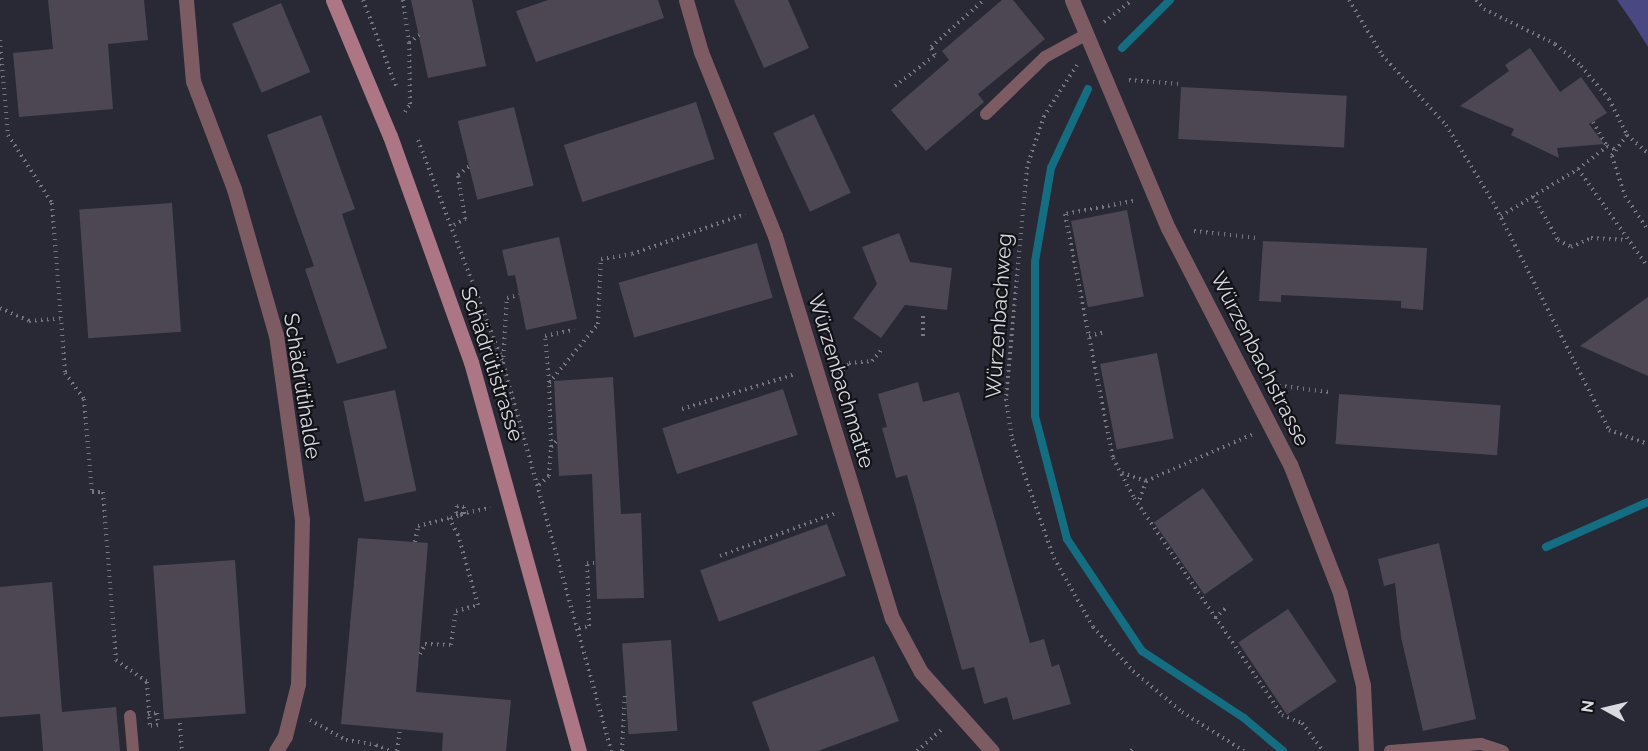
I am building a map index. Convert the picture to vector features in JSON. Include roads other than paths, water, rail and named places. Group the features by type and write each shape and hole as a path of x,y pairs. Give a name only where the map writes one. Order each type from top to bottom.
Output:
{"main road":[{"name":"Schädrütistrasse","path":"333,0 390,136 471,362 579,751"}],"street":[{"name":"Schädrütihalde","path":"186,0 193,81 234,189 276,335 302,520 298,684 285,736 276,751"},
{"name":"Würzenbachmatte","path":"686,0 701,52 775,236 892,618 921,672 957,715 993,751"},
{"name":"Würzenbachstrasse","path":"1072,0 1093,32 1109,88 1174,239 1290,464 1340,592 1363,685 1366,751"}],"lane":[{"path":"986,114 1045,57 1093,32"},
{"path":"130,716 133,751"},
{"path":"1390,751 1481,744 1503,751"}],"waterway":[{"path":"1122,48 1170,0"},
{"path":"1088,89 1051,168 1035,262 1035,416 1067,539 1142,651 1244,718 1283,751"},
{"path":"1546,547 1648,502"}]}
